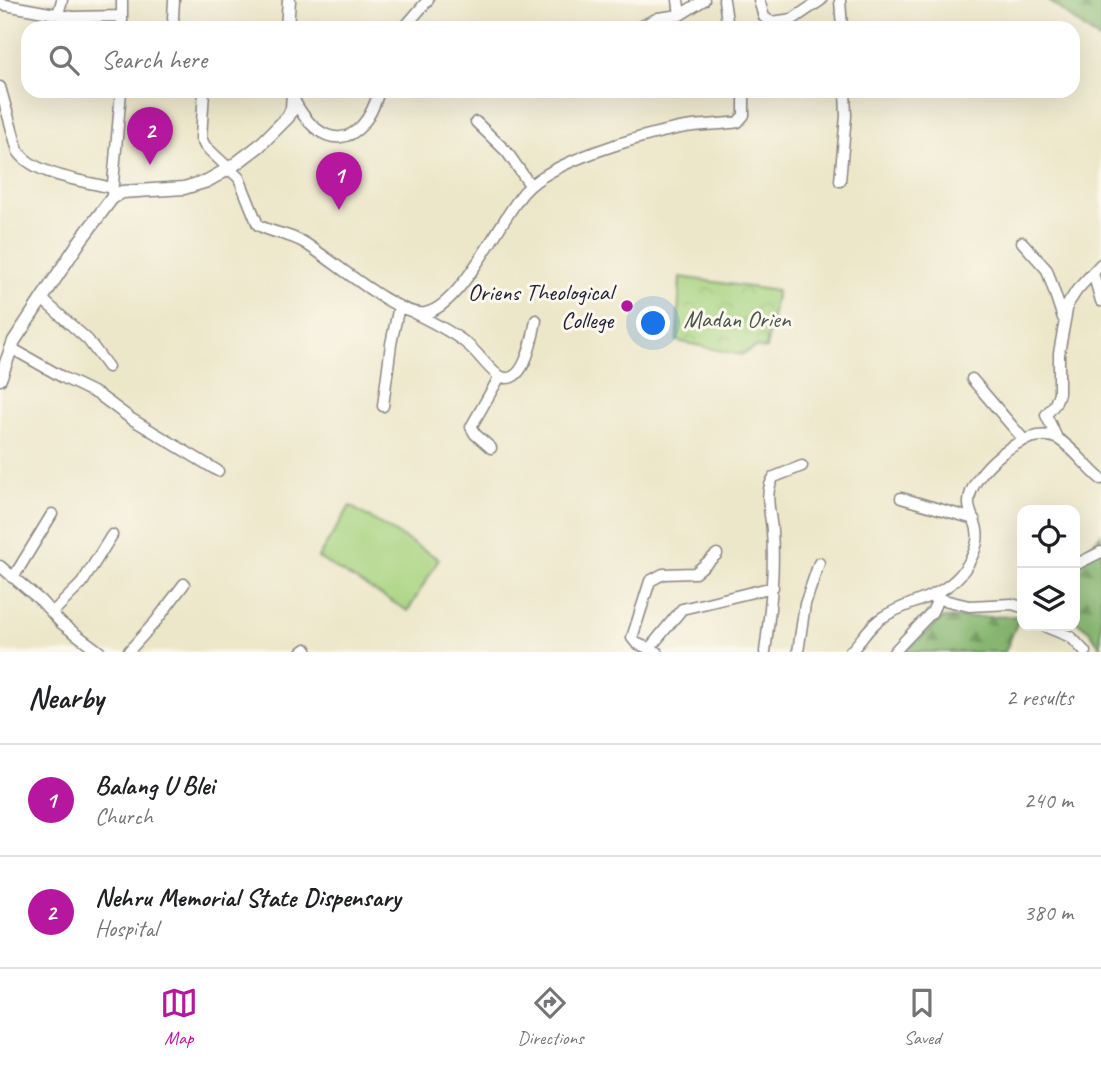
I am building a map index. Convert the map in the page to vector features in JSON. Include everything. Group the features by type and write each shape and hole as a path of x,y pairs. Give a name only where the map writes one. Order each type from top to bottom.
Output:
{"street":[{"path":"58,14 62,0"},
{"path":"122,0 122,21"},
{"path":"174,0 174,21"},
{"path":"288,21 289,0"},
{"path":"410,21 428,0"},
{"path":"677,0 680,15"},
{"path":"652,21 680,15 705,0"},
{"path":"724,0 727,21"},
{"path":"759,0 764,17 770,21"},
{"path":"778,21 793,19 821,0"},
{"path":"840,0 842,21"},
{"path":"0,4 72,17 122,16"},
{"path":"1,91 18,151 23,159 45,170 112,193 184,188 207,181 259,146 282,124 292,109 293,98"},
{"path":"0,379 11,348 112,193 120,98"},
{"path":"204,98 201,138 205,146 239,178 258,225 302,242 399,306 466,343 500,376 511,377 522,368 530,350 536,320"},
{"path":"295,98 302,116 316,128 344,138 361,130 376,98"},
{"path":"412,312 435,310 445,302 486,251 530,185 565,165 626,142 682,128 738,122 744,115 744,98"},
{"path":"840,181 845,98"},
{"path":"476,121 512,158 530,185"},
{"path":"1022,242 1047,270 1064,318"},
{"path":"1097,269 1068,304 1059,353 1059,393 1046,415 1057,438 1101,479"},
{"path":"1097,269 1101,301"},
{"path":"42,299 77,328 108,367"},
{"path":"383,407 399,306"},
{"path":"11,348 99,394 130,418 218,471"},
{"path":"491,448 475,435 471,427 500,376"},
{"path":"972,379 1024,440"},
{"path":"850,652 878,620 899,608 935,598 970,560 978,540 969,505 971,493 999,454 1024,440 1046,436 1057,438"},
{"path":"765,652 772,587 772,531 768,488 774,477 802,466"},
{"path":"901,498 974,519"},
{"path":"13,578 52,514"},
{"path":"52,613 82,583 112,535"},
{"path":"1080,562 1101,552"},
{"path":"717,554 695,573 663,574 650,581 632,638 636,643 653,650 681,609 772,587"},
{"path":"798,652 805,604 819,563"},
{"path":"0,566 61,623 100,652"},
{"path":"128,652 184,584"},
{"path":"935,598 968,606 1017,606"},
{"path":"894,652 932,612 935,598"},
{"path":"1070,631 1085,652"}],"green space":[{"path":"1048,0 1101,0 1101,41 1080,25 1080,21 1075,21"},
{"name":"Madan Orien","path":"680,277 777,291 766,349 756,347 741,355 677,341"},
{"path":"350,506 439,559 408,611 318,558"},
{"path":"1101,534 1101,648 1089,631 1080,624 1080,557"},
{"path":"1017,616 1017,623 1005,652 905,652 943,618"}],"place":[{"name":"Nehru Memorial State Dispensary","path":"150,165"},
{"name":"Balang U Blei","path":"339,210"},
{"name":"Oriens Theological College","path":"627,306"}]}
